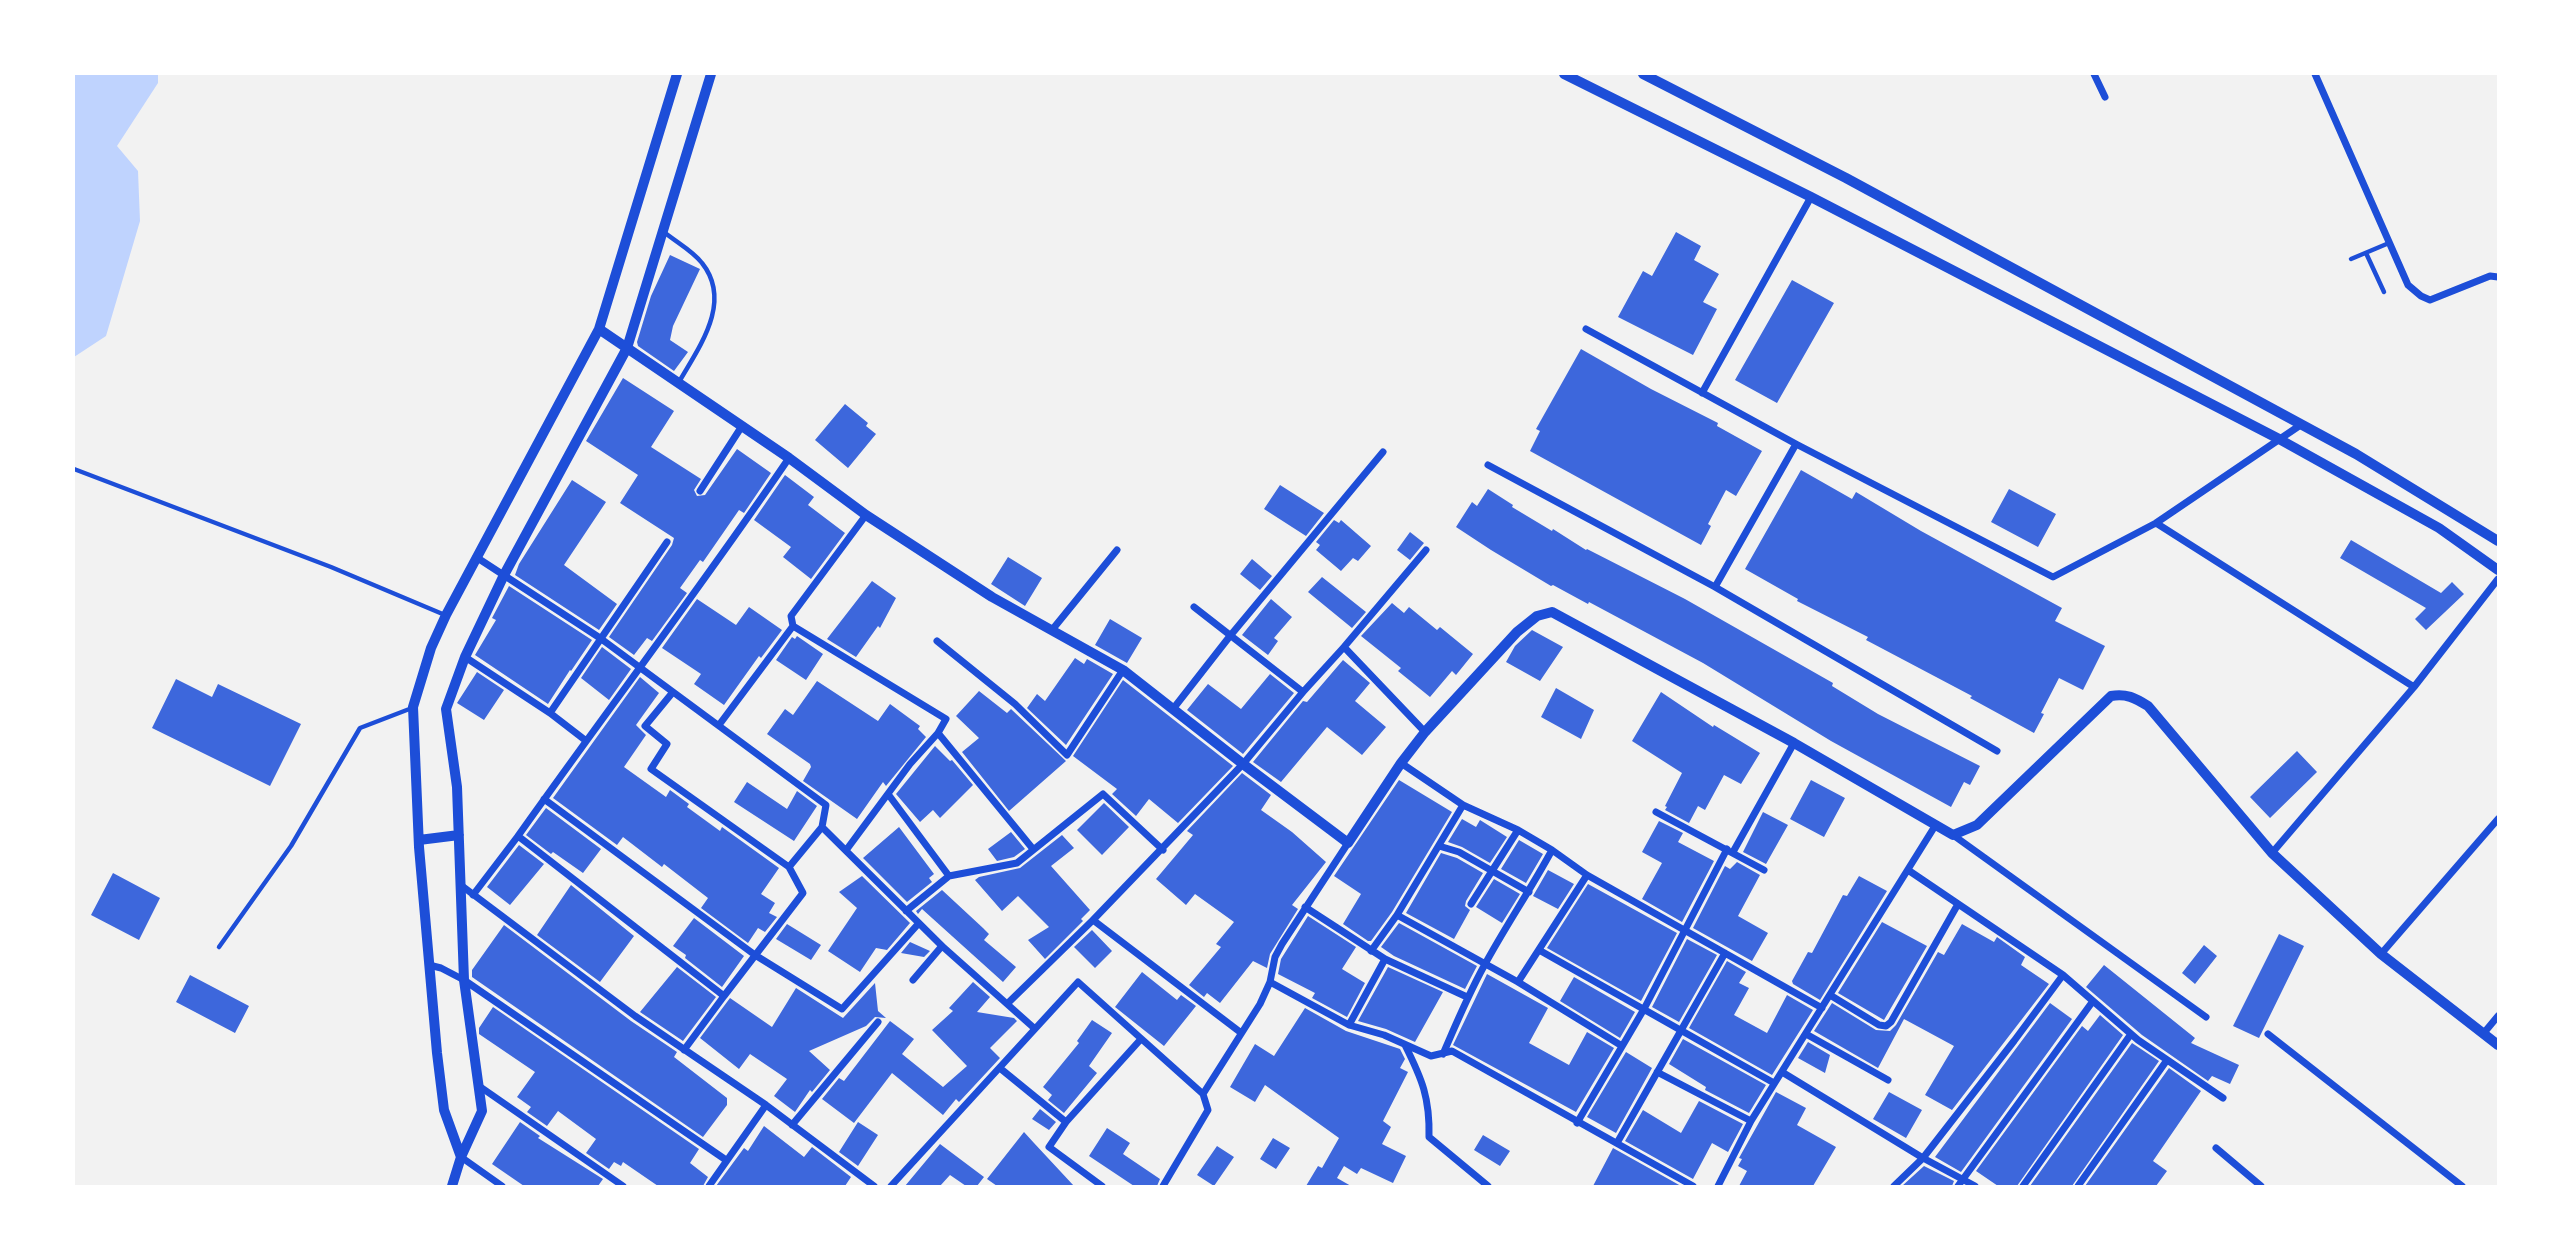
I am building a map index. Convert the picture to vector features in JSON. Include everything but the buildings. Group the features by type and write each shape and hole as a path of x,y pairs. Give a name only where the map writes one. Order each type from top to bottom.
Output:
{"street":[{"path":"502,1186 461,1157 444,1111 419,840 413,708 431,648 446,615 599,329 677,74"},
{"path":"452,1186 461,1157 482,1111 464,980 457,787 446,709 464,657 504,575 627,348 711,74"},
{"path":"1564,74 1811,197 2279,439 2439,528 2498,570"},
{"path":"1643,74 1846,178 2302,424 2498,541"},
{"path":"2094,74 2105,97"},
{"path":"2315,74 2408,285 2430,300 2490,276 2498,277"},
{"path":"1702,393 1811,197"},
{"path":"599,329 789,457 866,515 992,597 1123,670 1348,842"},
{"path":"1586,329 1796,444 2053,577 2156,523 2302,424"},
{"path":"700,491 741,426"},
{"path":"1715,587 1796,444"},
{"path":"1173,709 1383,452"},
{"path":"473,895 640,669 789,457"},
{"path":"1488,465 1715,587 1997,751"},
{"path":"847,849 909,764 938,733 946,719 793,626 791,616 866,515"},
{"path":"2156,523 2414,687"},
{"path":"550,713 667,542"},
{"path":"1052,630 1117,550"},
{"path":"1008,1003 1163,850 1243,764 1426,550"},
{"path":"476,557 600,638 826,805 822,827 789,867"},
{"path":"2272,853 2414,687 2498,579"},
{"path":"1194,607 1303,692"},
{"path":"1203,1094 1260,1004 1270,982 1275,957 1305,907 1401,764 1425,732 1517,632 1537,616 1552,612 1794,743 1953,835 2206,1017"},
{"path":"719,725 793,626"},
{"path":"937,641 1015,704 1066,755 1123,670"},
{"path":"1344,647 1425,732"},
{"path":"464,657 550,713 585,740"},
{"path":"673,692 645,726 667,744 651,769 789,867 803,893 684,1050"},
{"path":"1953,835 1977,825 2111,696 2122,694 2136,698 2148,706 2272,853 2381,954 2498,1045"},
{"path":"938,733 1033,849"},
{"path":"1577,1123 1644,1009 1730,850 1794,743"},
{"path":"1401,764 1463,805 1518,830 1587,875 1822,1008"},
{"path":"887,794 949,876"},
{"path":"906,911 949,876 1017,863 1103,794 1163,850"},
{"path":"544,799 755,955 842,1009 919,923"},
{"path":"1371,951 1463,805"},
{"path":"1656,812 1764,870"},
{"path":"2381,954 2498,819"},
{"path":"1718,1186 1751,1121 1935,826"},
{"path":"822,827 942,946 1034,1028"},
{"path":"1471,904 1518,830"},
{"path":"419,840 459,835"},
{"path":"518,836 724,996"},
{"path":"1439,846 1459,852 1529,892"},
{"path":"1443,1054 1485,963 1552,850"},
{"path":"1908,870 2063,975 2131,1034 2223,1098"},
{"path":"1518,982 1587,875"},
{"path":"462,886 635,1016 766,1105 874,1186"},
{"path":"1830,995 1879,1025 1886,1026 1891,1022 1958,904"},
{"path":"1305,907 1385,959 1467,997"},
{"path":"1396,915 1518,982 1622,1046"},
{"path":"1093,920 1240,1032"},
{"path":"914,980 942,946"},
{"path":"1539,950 1774,1083"},
{"path":"1617,1143 1725,953"},
{"path":"1349,1025 1385,959"},
{"path":"429,965 464,980 726,1160"},
{"path":"1899,1185 1923,1158 2063,975"},
{"path":"891,1186 1078,982 1203,1094 1208,1110 1163,1186"},
{"path":"1270,982 1349,1025 1384,1035 1431,1056 1452,1051 1617,1143 1681,1184 1693,1186"},
{"path":"1958,1186 2094,1001"},
{"path":"2483,1034 2498,1016"},
{"path":"792,1125 878,1022"},
{"path":"1806,1034 1888,1080"},
{"path":"2023,1186 2131,1034"},
{"path":"2268,1034 2462,1186"},
{"path":"1102,1186 1090,1183 1049,1147 1066,1122 1140,1039"},
{"path":"1405,1045 1423,1080 1429,1114 1429,1137 1488,1186"},
{"path":"2078,1186 2167,1060"},
{"path":"1001,1069 1066,1122"},
{"path":"1657,1072 1751,1121"},
{"path":"1782,1072 1923,1158 1975,1186"},
{"path":"479,1086 623,1186"},
{"path":"709,1186 766,1105"},
{"path":"2216,1147 2261,1186"}],"lane":[{"path":"663,232 701,261 713,279 715,309 709,330 679,383"},
{"path":"2351,259 2389,242"},
{"path":"2366,253 2384,292"},
{"path":"74,469 331,567 446,615"},
{"path":"219,947 291,846 360,728 413,708"}],"water":[{"path":"74,74 158,74 158,83 117,146 138,171 140,221 106,336 74,357"}]}
